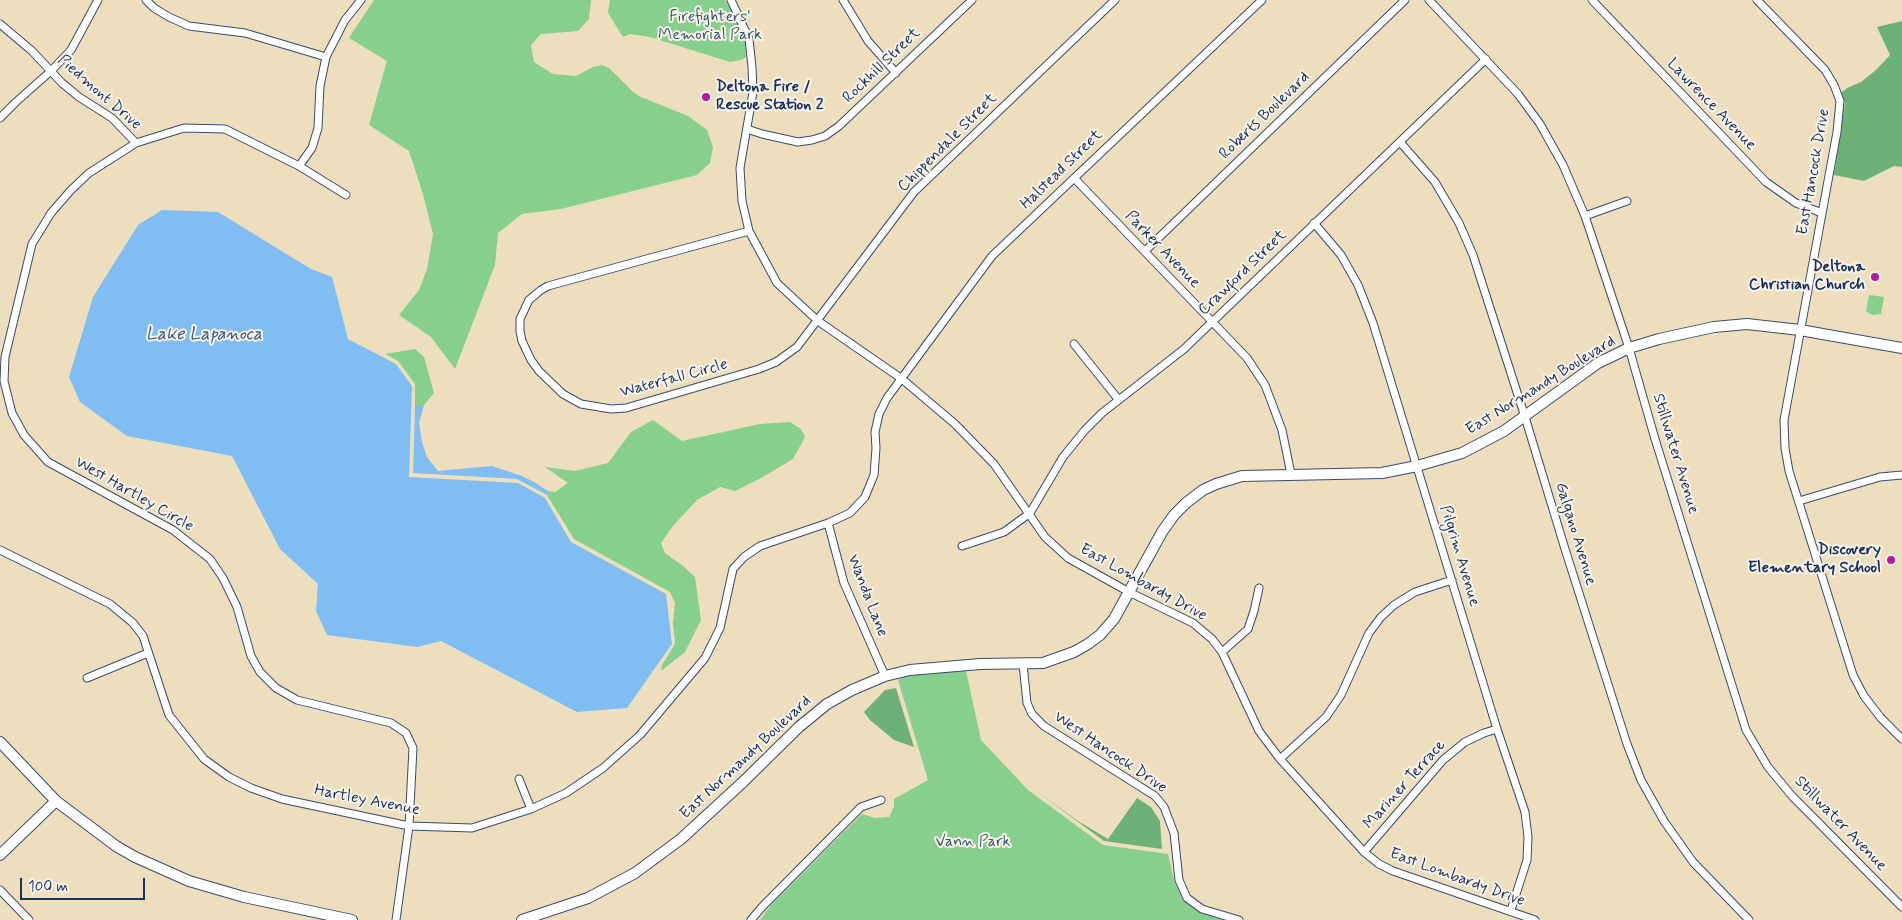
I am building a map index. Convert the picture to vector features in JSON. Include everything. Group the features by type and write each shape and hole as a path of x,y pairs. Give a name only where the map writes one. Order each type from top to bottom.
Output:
{"street":[{"path":"0,118 71,50 98,0"},
{"path":"146,0 168,18 189,26 245,33 326,57"},
{"path":"299,166 312,148 318,128 320,86 326,57 345,20 361,0"},
{"name":"East Lombardy Drive","path":"731,0 749,39 753,92 740,168 742,201 749,231 777,283 818,321 902,379 955,424 994,464 1045,536 1068,558 1129,592 1193,623 1212,640 1222,652 1260,731 1280,759 1364,852 1379,864 1394,871 1511,910 1535,920"},
{"path":"843,0 868,41 896,73"},
{"name":"Rockhill Street","path":"747,129 798,142 825,136 839,126 972,0"},
{"name":"Chippendale Street","path":"818,321 914,192 1115,0"},
{"name":"Halstead Street","path":"902,379 992,256 1262,0"},
{"name":"Roberts Boulevard","path":"1144,251 1405,0"},
{"name":"Stillwater Avenue","path":"1429,0 1518,94 1540,124 1563,165 1585,216 1629,348 1655,439 1746,730 1768,767 1792,796 1902,907"},
{"name":"Lawrence Avenue","path":"1592,0 1766,182 1796,203 1822,212"},
{"name":"East Hancock Drive","path":"1757,0 1825,70 1840,101 1837,132 1784,420 1785,448 1789,472 1853,676 1864,696 1881,718 1902,739"},
{"name":"Piedmont Drive","path":"0,24 32,50 62,83 79,97 112,118 136,143"},
{"name":"Crawford Street","path":"1030,513 1064,457 1085,430 1118,399 1184,349 1486,59"},
{"name":"West Hartley Circle","path":"346,194 299,166 226,129 184,128 136,143 89,173 71,190 51,213 32,244 5,357 4,381 12,413 24,435 48,462 173,530 210,559 224,578 237,607 251,656 260,672 276,688 297,700 392,723 406,733 413,748 409,826 396,920"},
{"name":"Galgano Avenue","path":"1400,142 1435,182 1460,223 1487,298 1525,417 1626,744 1641,780 1664,822 1693,862 1750,920"},
{"name":"Parker Avenue","path":"1074,178 1246,358 1265,385 1282,430 1291,474"},
{"path":"1585,216 1627,201"},
{"name":"Pilgrim Avenue","path":"1314,223 1341,255 1358,285 1373,323 1497,728 1525,812 1528,837 1527,860 1511,910"},
{"name":"Waterfall Circle","path":"749,231 548,286 541,290 529,300 520,319 521,336 531,360 539,371 563,394 581,404 611,409 626,408 759,369 776,362 797,347 818,321"},
{"name":"East Normandy Boulevard","path":"522,920 588,898 634,873 681,839 799,727 827,704 852,690 886,676 910,670 980,664 1043,663 1074,652 1088,644 1100,635 1114,619 1162,532 1174,515 1203,490 1242,476 1382,473 1417,466 1462,452 1504,431 1598,363 1629,348 1658,339 1714,327 1747,324 1800,330 1902,348"},
{"path":"1074,344 1118,399"},
{"name":"Hartley Avenue","path":"0,550 110,604 133,623 143,636 169,715 204,759 229,778 282,799 409,826 472,828 531,809 566,794 603,768 640,735 704,658 720,628 733,569 744,557 760,546 828,524 850,513 865,496 874,475 876,448 874,432 879,414 887,398 902,379"},
{"path":"1799,501 1880,477 1902,476"},
{"path":"962,546 1004,532 1030,513"},
{"name":"Wanda Lane","path":"828,524 844,583 886,676"},
{"path":"1280,759 1326,718 1341,695 1369,633 1381,617 1394,605 1415,592 1452,580"},
{"path":"1222,652 1248,629 1259,588"},
{"path":"88,678 148,653"},
{"name":"West Hancock Drive","path":"1023,664 1027,703 1032,714 1044,726 1156,796 1164,807 1174,833 1178,880 1187,898 1202,909 1239,920"},
{"name":"Mariner Terrace","path":"1364,852 1443,760 1465,742 1484,732 1497,728"},
{"path":"0,742 56,800 116,846 189,881 244,897 352,920"},
{"path":"519,779 531,809"},
{"path":"0,855 56,800"},
{"path":"751,920 861,807 881,800"},
{"path":"0,890 29,920"}],"green space":[{"path":"374,0 591,0 589,19 578,31 541,34 531,45 534,62 553,74 576,76 593,67 602,65 609,68 633,92 688,116 707,130 713,147 710,163 697,175 561,209 522,214 498,233 495,265 455,369 431,337 399,315 419,290 427,269 433,234 423,194 409,151 369,125 387,61 349,38"},
{"name":"Firefighters' Memorial Park","path":"610,0 725,0 734,14 745,42 746,57 730,62 650,37 630,34 623,37 608,13"},
{"path":"1902,21 1902,167 1894,166 1864,181 1834,175 1845,102 1841,93 1861,82 1890,55 1877,27"},
{"path":"1869,295 1884,297 1881,314 1872,315 1866,311"},
{"path":"415,349 424,357 434,393 424,405 415,405 415,384 398,361 385,354"},
{"path":"653,420 682,441 760,424 790,422 801,429 805,437 793,459 761,478 735,491 720,487 697,500 673,526 661,543 665,553 695,577 701,620 685,652 661,671 662,665 675,644 673,622 675,603 670,592 574,539 547,495 548,491 555,492 568,483 545,467 575,471 608,463 631,432"},
{"name":"Vann Park","path":"966,671 981,740 1028,790 1103,845 1168,854 1174,880 1182,898 1200,913 1224,920 760,920 771,905 862,814 875,818 889,817 894,807 894,799 928,780 898,680 929,672"},
{"path":"896,688 914,747 894,740 870,720 864,712 885,690"},
{"path":"1028,785 1078,821 1108,839 1137,798 1151,807 1160,821 1162,849 1104,841"}],"water":[{"name":"Lake Lapanoca","path":"162,210 218,212 311,269 332,277 348,339 396,364 412,386 409,477 518,483 545,498 571,542 666,594 672,644 627,708 577,712 441,641 417,647 327,635 316,611 318,584 280,549 232,456 127,436 80,402 69,377 93,297 138,225"},
{"path":"415,405 424,405 419,423 422,442 427,457 438,471 492,466 536,483 548,491 547,495 517,479 413,473"}],"place":[{"name":"Deltona Fire / Rescue Station 2","path":"706,97"},
{"name":"Deltona Christian Church","path":"1875,277"},
{"name":"Discovery Elementary School","path":"1891,560"}]}
